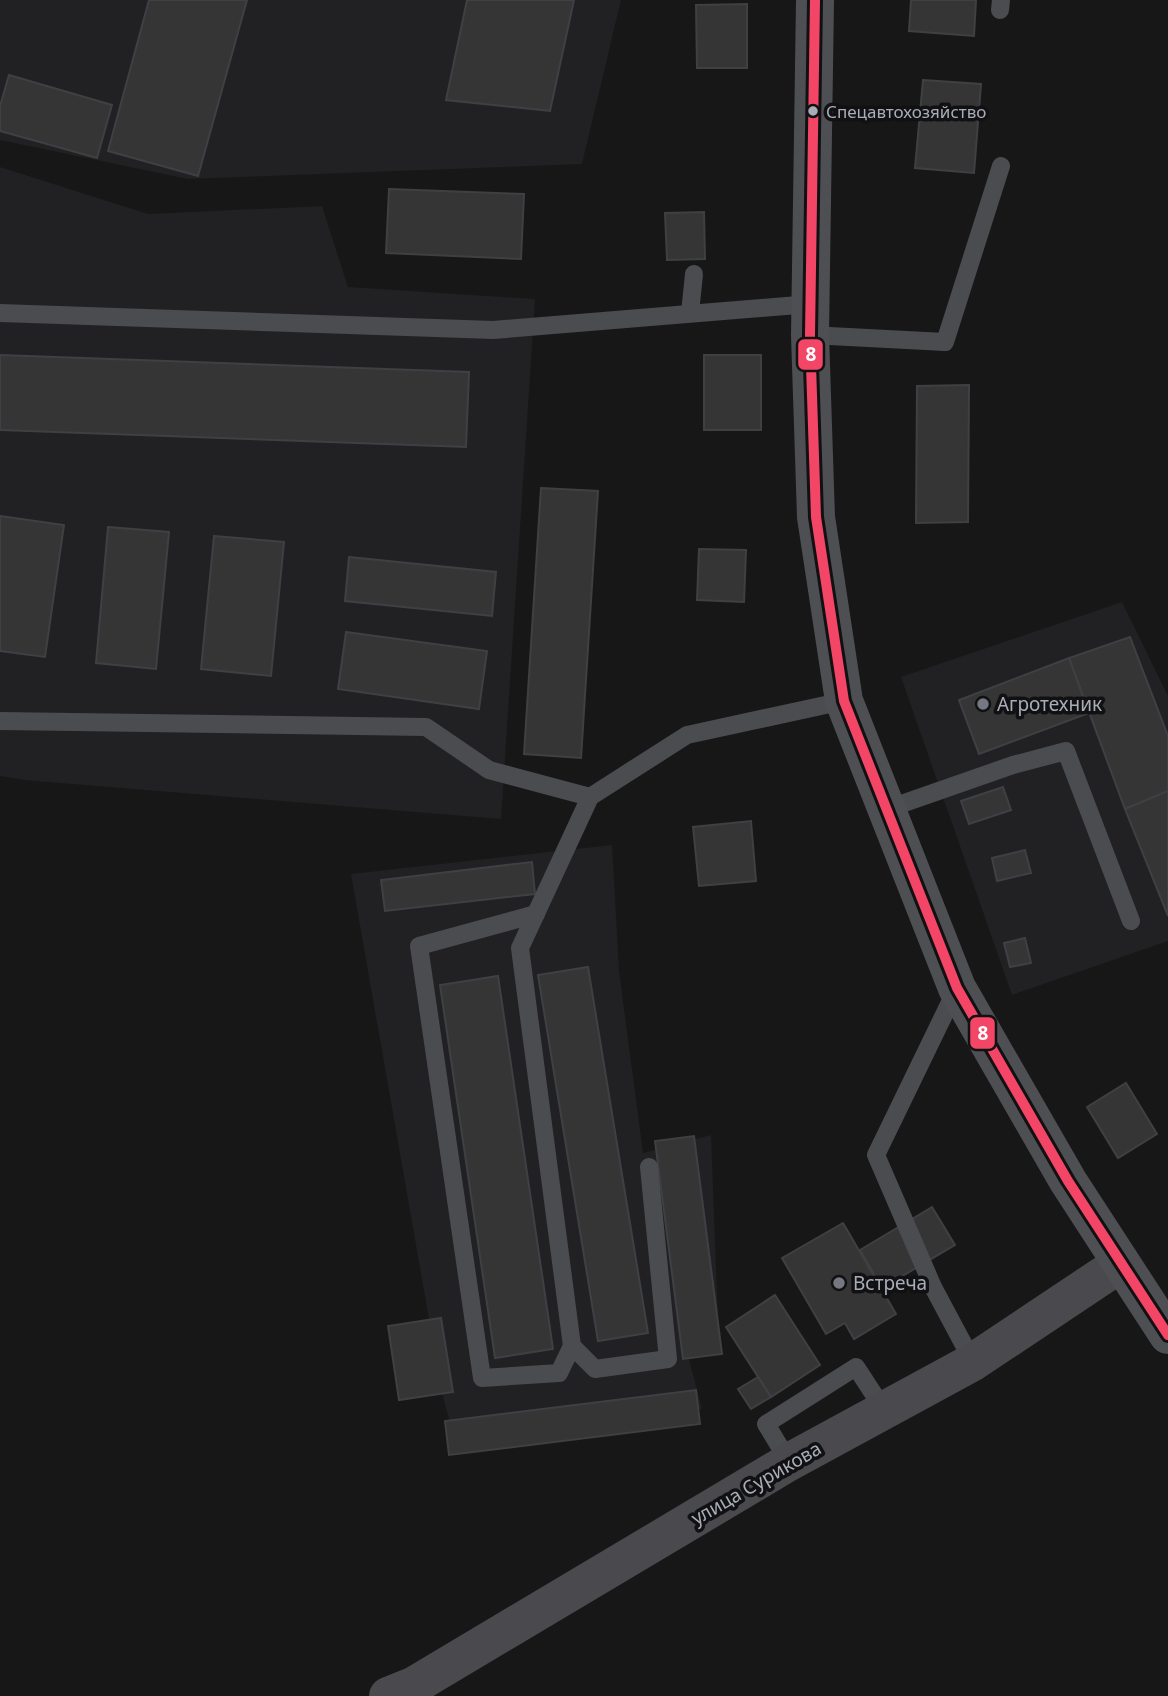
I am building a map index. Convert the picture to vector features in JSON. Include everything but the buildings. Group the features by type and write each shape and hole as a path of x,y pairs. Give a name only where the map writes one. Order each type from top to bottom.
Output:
{"main road":[{"path":"815,0 810,319 816,517 845,701 957,988 1049,1148 1120,1264 1168,1335"},
{"name":"улица Сурикова","path":"388,1696 413,1686 789,1462 973,1362 1120,1264"}],"lane":[{"path":"0,313 493,330 690,313 810,319 945,342 1001,166"},
{"path":"690,313 694,274"},
{"path":"536,914 419,946 482,1378 559,1373 572,1346 520,948 536,914 590,797 687,735 845,701"},
{"path":"0,721 426,727 489,770 590,797"},
{"path":"887,809 1013,765 1066,751 1132,921"},
{"path":"957,988 876,1155 933,1287 973,1362"},
{"path":"572,1346 595,1369 668,1359 649,1167"},
{"path":"789,1462 766,1424 856,1367 884,1410"}],"shaded area":[{"path":"0,0 621,0 582,164 188,179 0,140"},
{"path":"0,167 148,214 322,206 348,287 535,299 501,819 0,776"},
{"path":"1122,602 1168,696 1168,941 1012,995 901,677"},
{"path":"612,845 619,971 643,1153 711,1135 719,1347 687,1351 702,1409 455,1441 442,1393 351,874"}],"transit line":[{"name":"8","path":"815,0 810,335 816,517 844,701 957,988 1068,1181 1168,1335"}],"place":[{"name":"Спецавтохозяйство","path":"813,111"},
{"name":"Агротехник","path":"983,704"},
{"name":"Встреча","path":"839,1283"}]}
